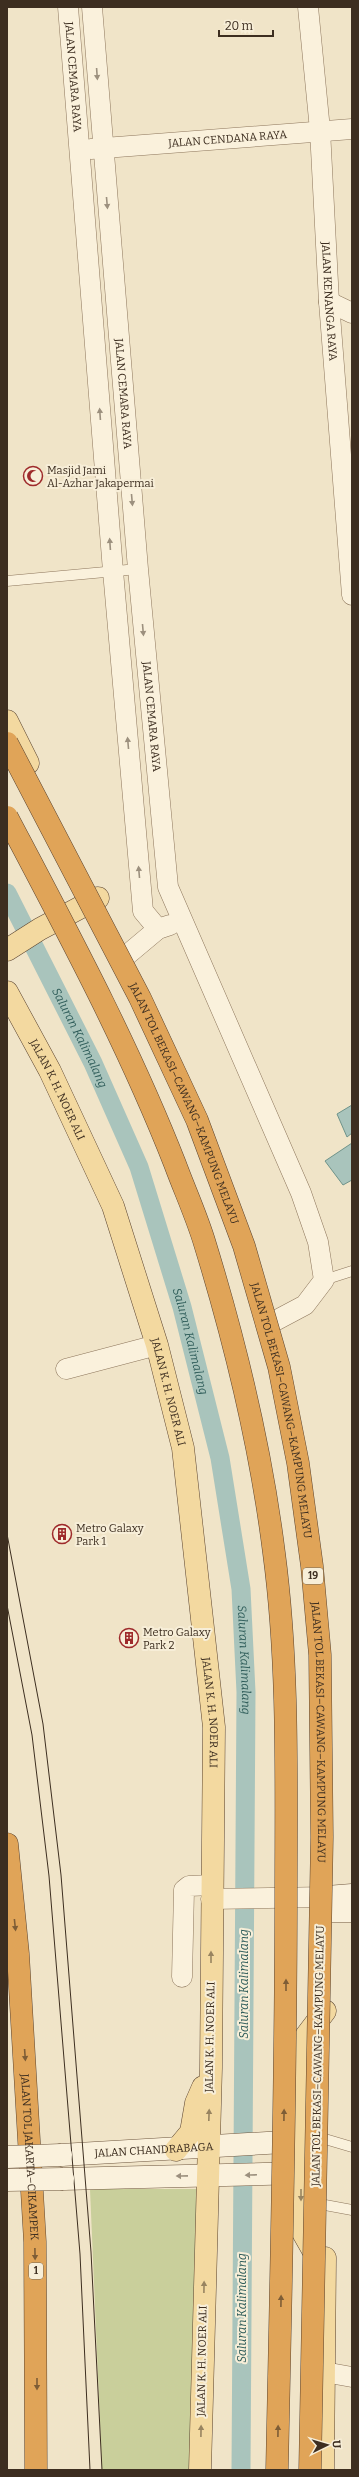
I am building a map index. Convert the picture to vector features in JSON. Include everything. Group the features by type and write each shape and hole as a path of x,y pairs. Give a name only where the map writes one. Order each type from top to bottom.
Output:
{"highway":[{"name":"JALAN TOL BEKASI–CAWANG–KAMPUNG MELAYU","path":"7,743 140,998 197,1120 244,1246 279,1367 298,1463 312,1566 320,1655 321,1774 310,2470"},
{"path":"7,817 108,1011 163,1135 204,1239 231,1334 258,1449 275,1556 283,1663 286,2048 277,2470"},
{"name":"JALAN TOL JAKARTA–CIKAMPEK","path":"7,1844 18,1954 35,2242 39,2464"}],"main road":[{"path":"7,721 182,1065 225,1168 251,1245 273,1322 302,1463 316,1562 324,1656 327,2008 323,2470"},
{"path":"7,950 40,929 98,898"},
{"name":"JALAN K. H. NOER ALI","path":"7,992 50,1071 114,1206 157,1345 183,1448 214,1727 216,1894 211,2068 216,2145 200,2470"},
{"path":"325,2270 300,2229 291,2173 291,2142 306,2036 327,2008"},
{"path":"176,2150 192,2132 196,2103 211,2068"}],"street":[{"name":"JALAN CEMARA RAYA","path":"68,7 112,571 143,911 158,929"},
{"name":"JALAN CEMARA RAYA","path":"92,7 138,569 168,887 301,1193 318,1242 324,1280"},
{"name":"JALAN KENANGA RAYA","path":"308,7 320,130 329,302 352,595"},
{"path":"71,48 95,46"},
{"name":"JALAN CENDANA RAYA","path":"80,150 320,130 352,129"},
{"path":"329,302 352,313"},
{"path":"127,955 158,929 182,920"},
{"path":"273,1322 306,1305 324,1280"},
{"path":"66,1369 157,1345"},
{"path":"182,1977 184,1890 189,1886 216,1894 295,1898 327,1904 352,1911"},
{"path":"327,1904 352,1895"},
{"name":"JALAN CHANDRABAGA","path":"7,2157 62,2156 176,2150 216,2145 291,2142"},
{"path":"7,2180 291,2173"},
{"path":"324,2372 352,2376"}],"lane":[{"path":"7,581 138,569"},
{"path":"324,1280 352,1271"},
{"path":"325,2139 352,2147"},
{"path":"326,2205 352,2210"}],"green space":[{"path":"90,2189 206,2189 193,2470 102,2470"}],"water":[{"path":"352,1105 352,1133 347,1137 337,1114"},
{"path":"352,1143 352,1180 343,1185 325,1161"}],"waterway":[{"name":"Saluran Kalimalang","path":"7,893 93,1063 139,1167 182,1307 220,1458 241,1589 246,1692 241,2470"}],"tram line":[{"path":"7,1534 43,1724 61,1875 91,2252 102,2470"},
{"path":"7,1605 32,1735 49,1876 80,2254 90,2470"}],"place":[{"name":"Masjid Jami Al-Azhar Jakapermai","path":"33,476"},
{"name":"Metro Galaxy Park 1","path":"62,1534"},
{"name":"Metro Galaxy Park 2","path":"129,1638"}]}
